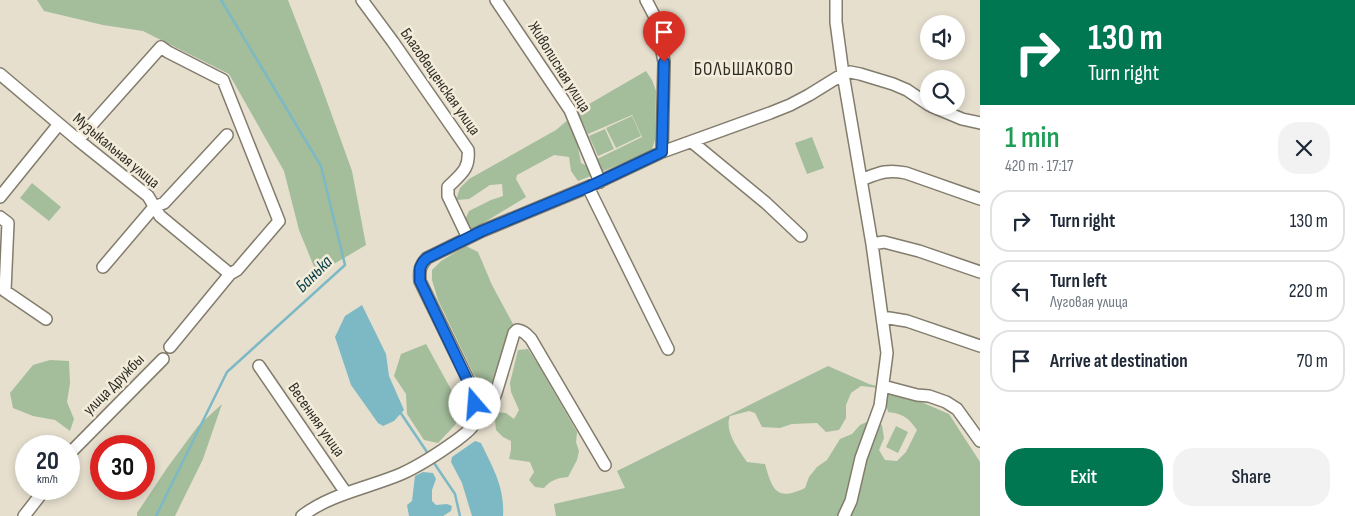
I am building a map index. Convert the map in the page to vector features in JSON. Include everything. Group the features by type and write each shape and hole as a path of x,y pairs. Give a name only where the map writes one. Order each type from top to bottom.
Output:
{"street":[{"name":"Благовещенская улица","path":"362,0 468,150 469,160 465,170 448,187 448,196 468,238"},
{"name":"Живописная улица","path":"496,0 570,110 600,182"},
{"path":"646,0 656,19 664,62 662,152"},
{"path":"836,0 836,22 843,74 872,244 887,353 880,406 861,458 851,501 844,516"},
{"path":"78,140 161,47 223,80 279,221 236,270 230,274 170,347"},
{"path":"475,422 475,404 472,390 420,281 419,274 423,262 427,258 468,238 600,182 662,152 790,105 843,74 850,72 893,84 908,90 920,99"},
{"name":"Музыкальная улица","path":"0,74 148,196 160,216 230,274"},
{"path":"952,115 980,123"},
{"path":"0,197 59,124"},
{"path":"103,267 154,207 164,203 227,135"},
{"path":"692,142 766,203 801,236"},
{"path":"861,180 881,172 906,173 980,199"},
{"path":"588,187 668,349"},
{"path":"0,217 8,223 5,291 46,319"},
{"path":"872,244 884,242 919,250 980,272"},
{"path":"883,317 907,321 980,346"},
{"path":"302,516 310,510 346,493 401,474 438,454 467,432 491,405 514,333 517,330 525,333 531,339 605,465"},
{"name":"улица Дружбы","path":"80,444 163,360"},
{"name":"Весенняя улица","path":"259,366 346,493"},
{"path":"883,387 929,396 946,402 957,409 980,441"},
{"path":"24,516 36,500"}],"green space":[{"path":"37,0 288,0 352,171 366,245 317,274 299,230 284,171 229,74 143,31 103,25 44,11"},
{"path":"646,71 656,91 655,140 651,152 578,181 571,171 569,157 554,155 517,175 516,179 526,197 470,231 464,222 469,211 503,196 502,184 490,185 469,199 456,200 460,188 469,179 556,130 569,119 575,131 581,163 585,165 642,137 632,115 588,134 577,111"},
{"path":"632,116 641,136 616,148 606,128"},
{"path":"605,129 614,149 598,156 589,136"},
{"path":"812,137 824,168 807,174 795,143"},
{"path":"32,183 61,207 49,221 20,198"},
{"path":"466,246 478,252 492,285 513,324 488,393 473,373 438,300 432,280 432,270 441,261"},
{"path":"426,344 453,393 456,424 438,443 424,440 407,414 406,394 394,376 401,354"},
{"path":"528,349 577,432 576,442 579,451 577,460 568,477 554,480 544,488 535,487 529,480 534,472 530,462 509,459 511,441 503,437 496,430 496,412 506,413 514,419 519,410 511,392 510,383 518,350"},
{"path":"50,360 69,361 70,383 67,402 74,419 70,431 55,420 33,416 13,408 10,393 33,365"},
{"path":"828,366 869,384 898,392 949,414 980,462 980,516 556,516 554,504 625,488 617,471","holes":["861,386 879,388 888,412 905,417 917,430 906,452 897,461 885,460 879,450 884,438 882,425 871,420 860,425 852,434 840,439 827,460 817,467 809,477 805,488 788,494 781,493 773,486 765,464 747,462 730,434 730,416 749,411 755,413 762,427 780,428 792,424 817,423 826,432 839,430 846,418 846,405 851,393"]},
{"path":"222,404 203,459 175,516 137,516 146,500 155,500 155,486 198,426"},
{"path":"896,426 908,432 898,453 886,447"}],"water":[{"path":"362,305 386,354 389,376 404,410 394,421 383,426 378,423 351,385 335,337 345,316"},
{"path":"475,441 481,443 497,478 502,496 503,516 472,516 462,483 451,462 452,457"},
{"path":"423,472 433,473 436,479 432,490 432,501 436,505 447,504 452,506 451,511 443,516 409,516 407,505 412,501 415,476"}],"waterway":[{"name":"Банька","path":"156,516 227,372 345,265 321,166 221,0"},
{"path":"400,412 429,455"},
{"path":"432,460 455,494 460,516"}],"district":[{"name":"БОЛЬШАКОВО","path":"744,69"}],"route":[{"path":"475,404 472,390 420,281 419,274 423,262 427,258 482,231 588,187 662,152 664,62"}]}
